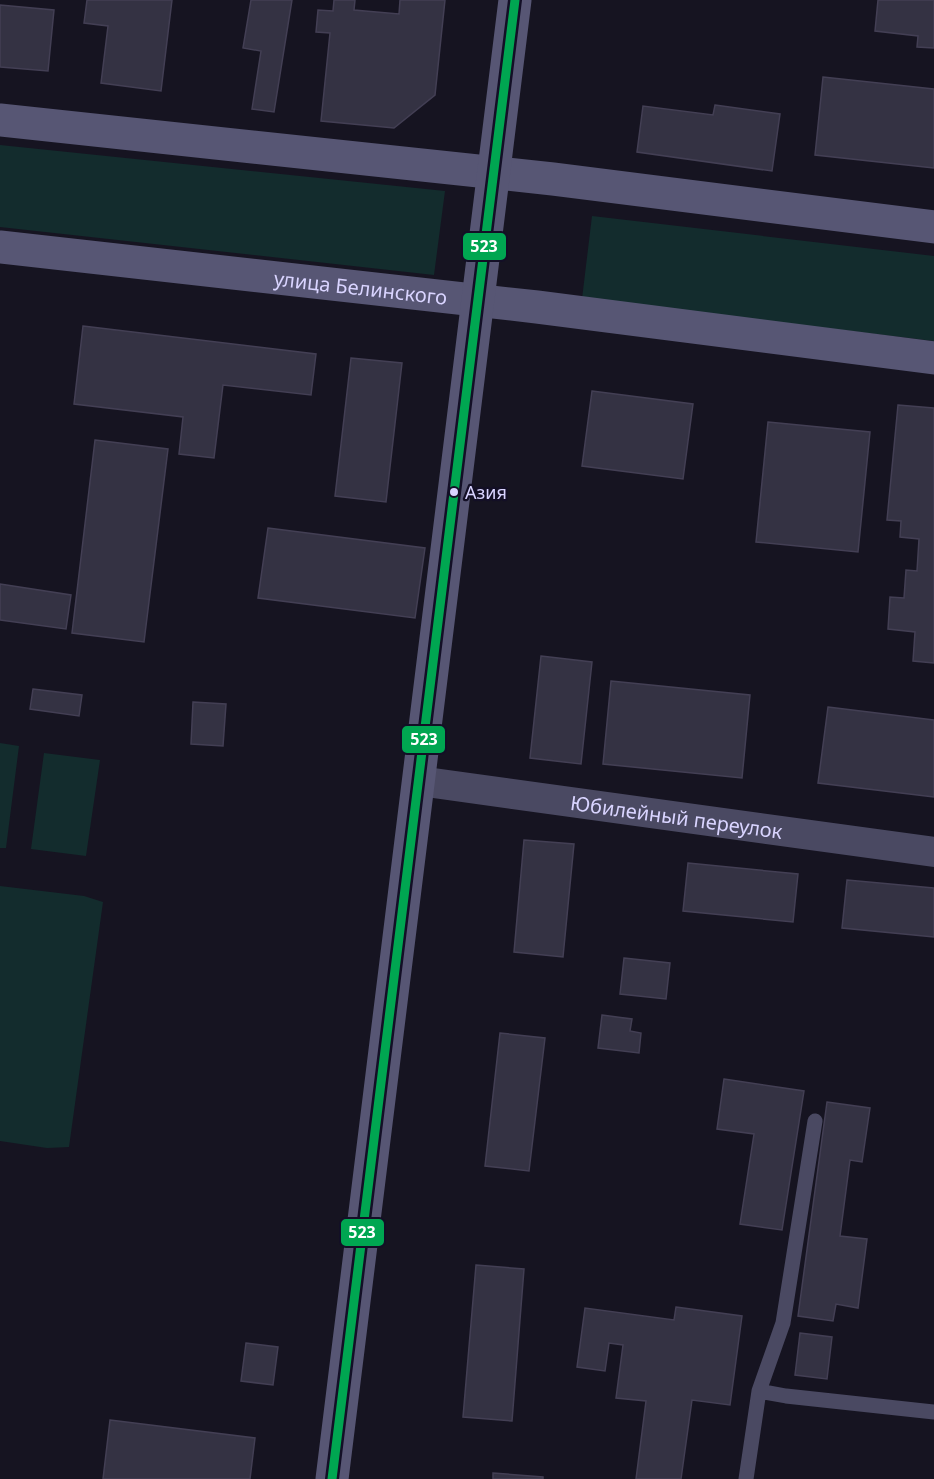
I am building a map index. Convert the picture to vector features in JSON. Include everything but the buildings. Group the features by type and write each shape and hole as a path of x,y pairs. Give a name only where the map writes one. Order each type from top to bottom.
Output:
{"street":[{"path":"332,1479 514,0"},
{"path":"0,120 494,173 934,227"},
{"name":"улица Белинского","path":"0,247 478,300 934,358"},
{"name":"Юбилейный переулок","path":"418,781 934,852"}],"lane":[{"path":"746,1479 759,1391 783,1323 815,1121"},
{"path":"759,1391 934,1412"}],"green space":[{"path":"0,145 445,191 434,275 0,227"},
{"path":"592,216 934,256 934,341 582,299"},
{"path":"0,743 19,746 6,848 0,848"},
{"path":"44,753 100,760 86,856 31,849"},
{"path":"0,886 84,896 103,902 69,1147 47,1148 0,1141"}],"transit line":[{"name":"523","path":"332,1479 515,0"}],"place":[{"name":"Азия","path":"454,492"}]}
